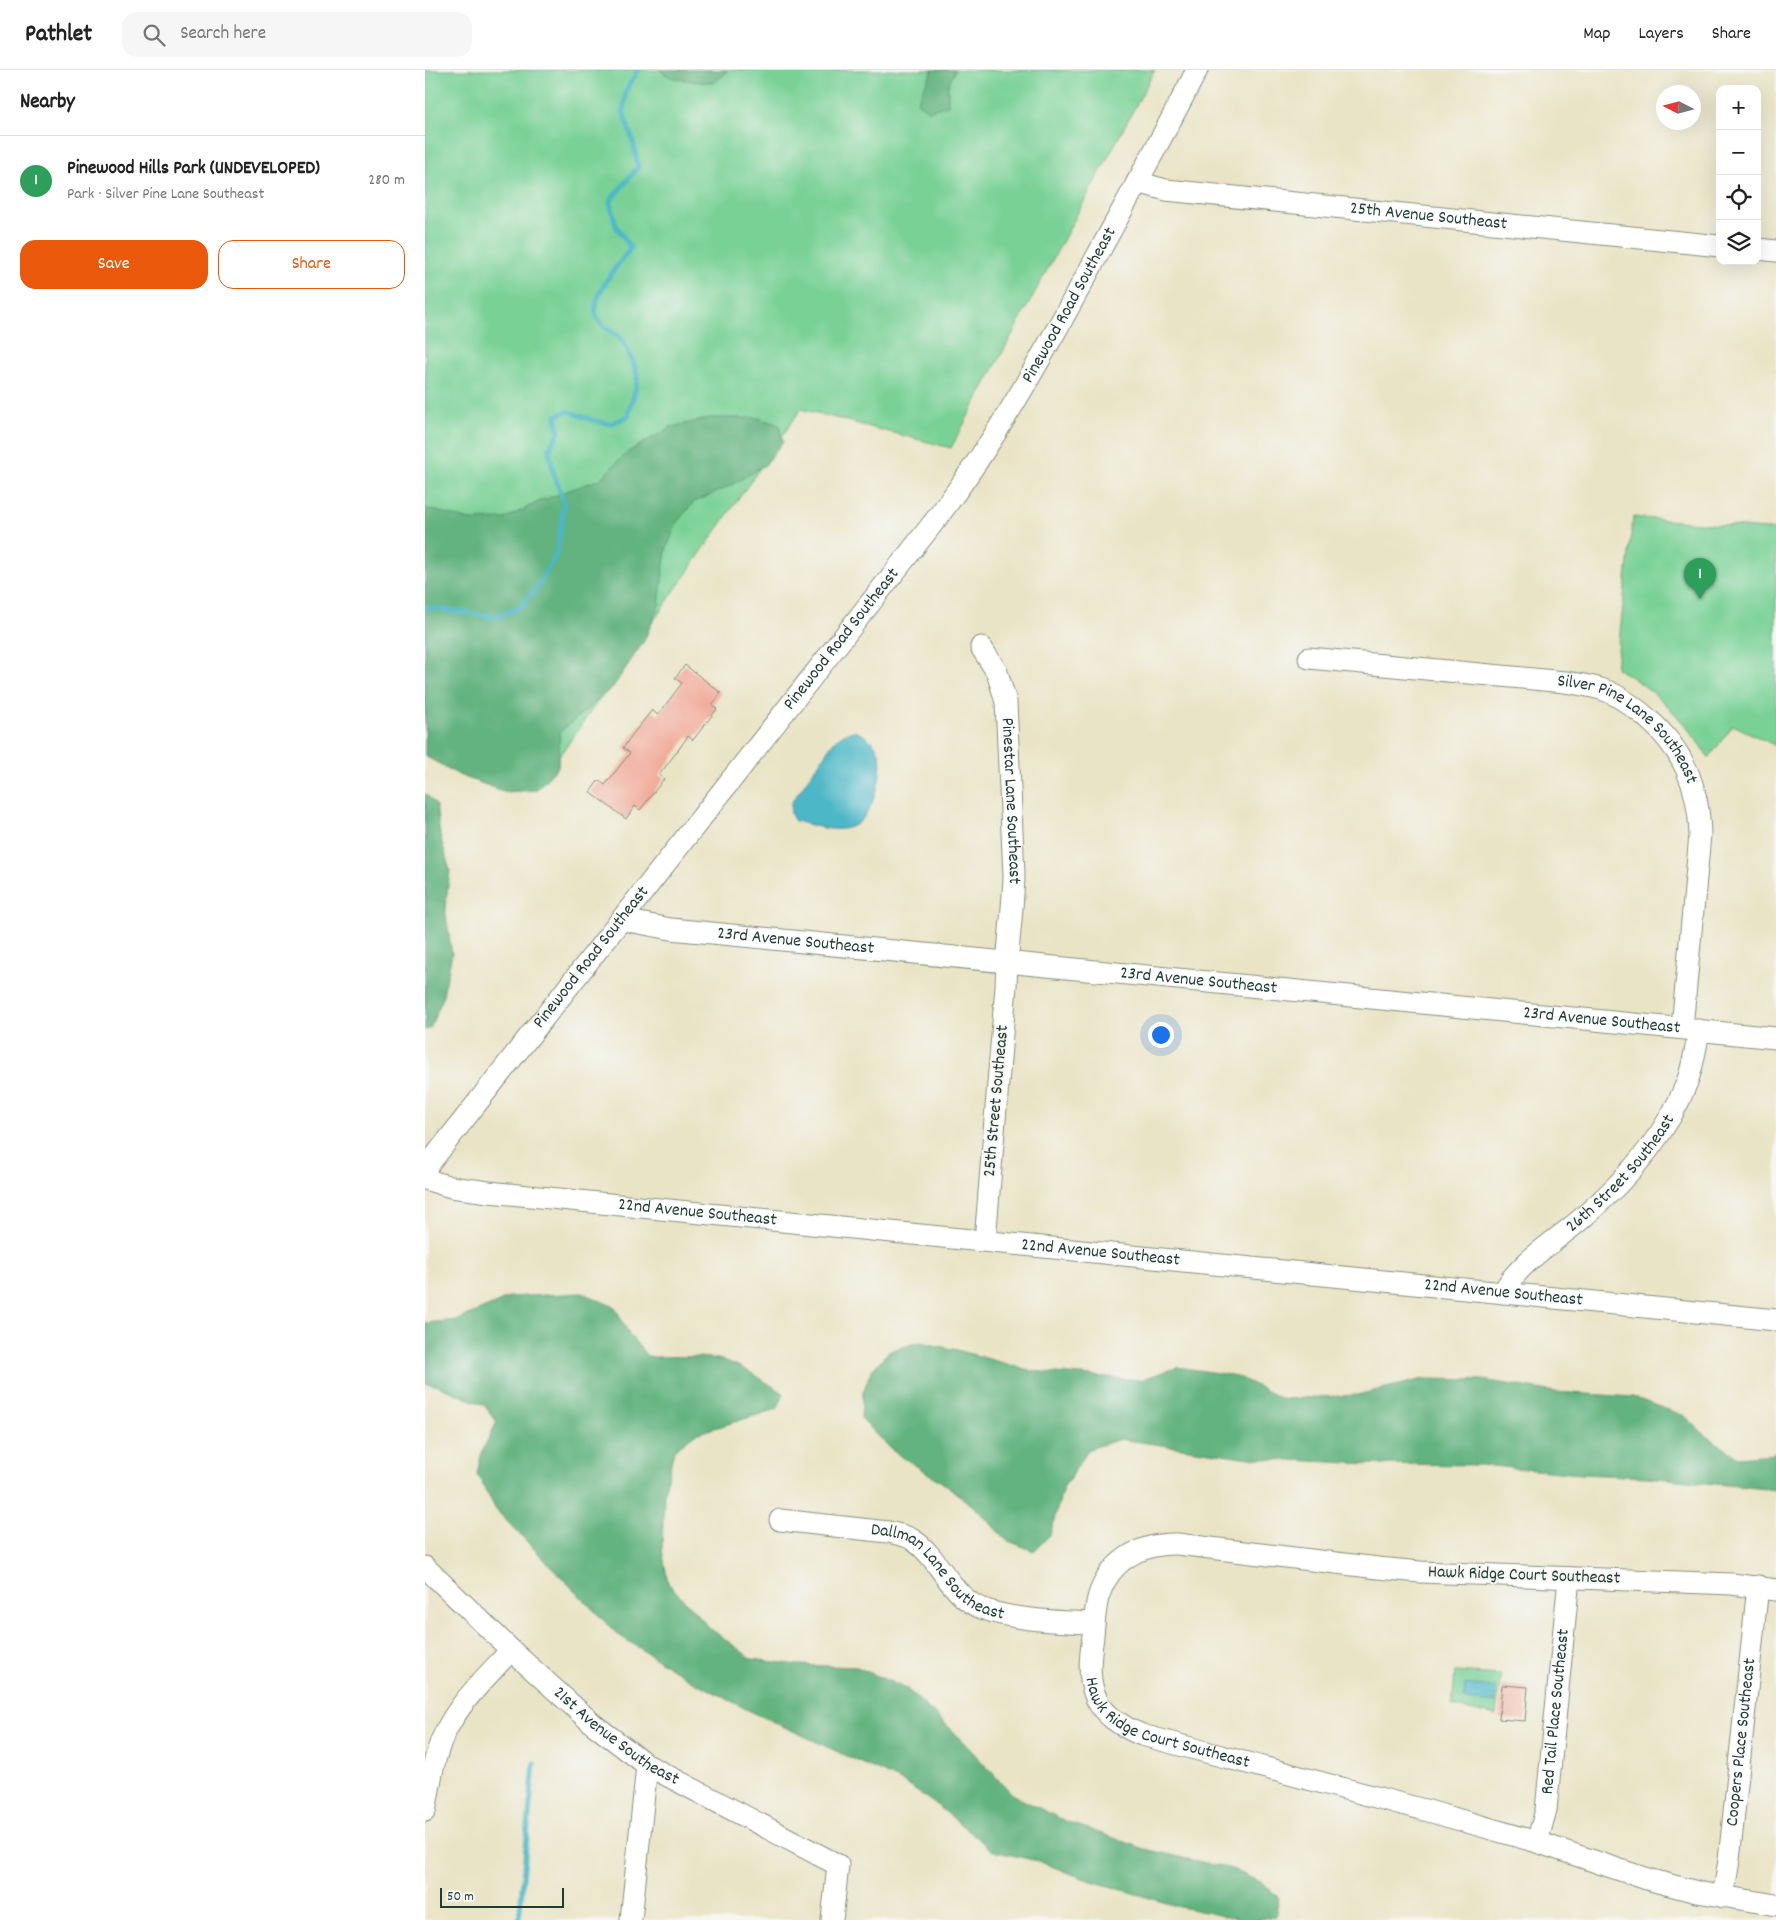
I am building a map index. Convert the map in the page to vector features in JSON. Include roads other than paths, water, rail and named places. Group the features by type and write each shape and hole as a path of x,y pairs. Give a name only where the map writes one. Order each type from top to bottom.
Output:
{"street":[{"name":"Pinewood Road Southeast","path":"425,1169 623,920 937,518 977,463 1019,397 1197,70"},
{"name":"25th Avenue Southeast","path":"1137,182 1166,190 1716,246"},
{"path":"1761,249 1776,251"},
{"name":"Pinestar Lane Southeast","path":"981,647 997,672 1005,702 1014,875 1007,961"},
{"name":"Silver Pine Lane Southeast","path":"1309,658 1565,682 1589,686 1608,692 1623,700 1654,724 1678,753 1687,769 1693,784 1700,816 1701,835 1691,1029"},
{"name":"23rd Avenue Southeast","path":"623,920 655,927 1776,1038"},
{"name":"25th Street Southeast","path":"985,1240 1007,986 1007,961"},
{"name":"26th Street Southeast","path":"1503,1293 1509,1281 1537,1255 1581,1220 1649,1149 1667,1122 1687,1081 1691,1029"},
{"name":"22nd Avenue Southeast","path":"425,1179 451,1187 489,1192 1776,1320"},
{"name":"Dallman Lane Southeast","path":"780,1520 902,1535 913,1540 923,1549 956,1589 967,1600 978,1607 1005,1615 1094,1624"},
{"name":"Hawk Ridge Court Southeast","path":"1767,1588 1386,1569 1177,1544 1160,1544 1131,1554 1109,1574 1098,1599 1089,1670 1097,1701 1107,1714 1129,1730 1142,1735 1432,1812 1537,1842 1647,1879 1723,1897 1776,1905"},
{"name":"21st Avenue Southeast","path":"425,1567 511,1650 593,1724 647,1765 838,1865 832,1920"},
{"name":"Red Tail Place Southeast","path":"1537,1842 1546,1810 1569,1578"},
{"name":"Coopers Place Southeast","path":"1723,1897 1767,1588"},
{"path":"425,1811 437,1752 446,1729 461,1705 511,1650"},
{"path":"631,1920 647,1765"}],"water":[{"path":"853,731 862,734 870,740 880,756 881,764 878,783 867,813 855,825 840,829 825,828 795,821 792,817 791,803 835,740"},
{"path":"1465,1684 1496,1687 1495,1703 1464,1700"}],"waterway":[{"path":"425,607 495,617 519,608 534,592 557,553 564,502 553,471 549,449 559,433 556,416 568,411 592,420 610,424 628,416 636,389 637,374 623,342 600,322 596,314 596,305 599,294 605,284 631,248 616,226 610,201 638,167 634,145 623,111 626,91 638,70"},
{"path":"519,1920 534,1763"}],"place":[{"name":"Pinewood Hills Park (UNDEVELOPED)","path":"1700,599"}]}
